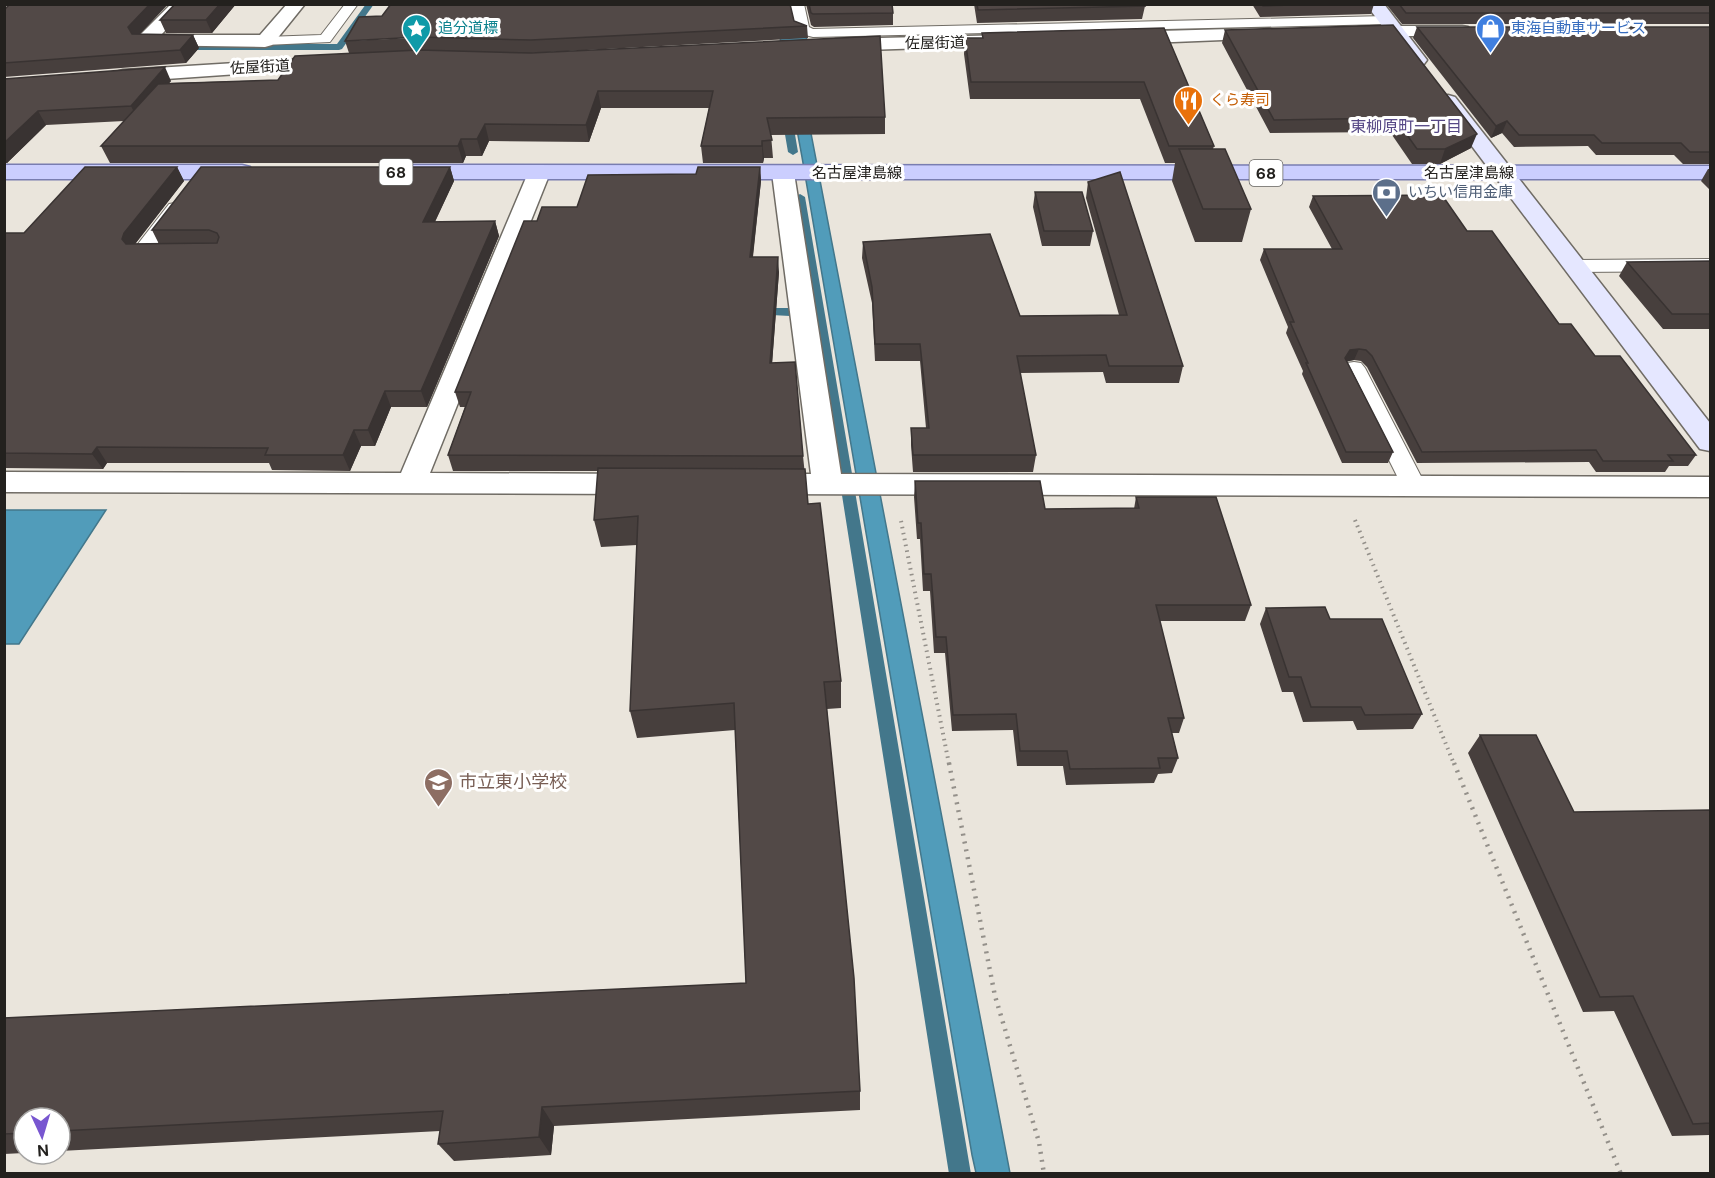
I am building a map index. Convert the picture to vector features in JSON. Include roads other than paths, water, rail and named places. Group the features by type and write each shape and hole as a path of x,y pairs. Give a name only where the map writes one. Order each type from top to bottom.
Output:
{"main road":[{"path":"4,172 261,172"},
{"name":"名古屋津島線","path":"390,172 1710,173"}],"street":[{"path":"182,4 145,41 265,40 297,4"},
{"path":"1374,4 1710,442"},
{"name":"佐屋街道","path":"802,48 1390,25 1478,25"},
{"name":"佐屋街道","path":"104,78 349,62"},
{"path":"411,484 539,173"},
{"path":"785,173 832,485"},
{"path":"4,482 673,484"},
{"path":"732,484 1710,487"}],"lane":[{"path":"265,40 325,39 352,4"},
{"path":"797,4 802,30 813,33 1390,25"},
{"path":"183,253 141,253 203,172"},
{"path":"1575,266 1710,265"},
{"path":"1354,368 1414,486"}],"water":[{"path":"774,5 806,36 807,41 796,55 1010,1173 976,1173 972,1155 802,157"},
{"path":"5,510 106,510 19,644 5,644"}],"waterway":[{"path":"179,47 339,47 370,4"},
{"path":"787,117 793,152"},
{"path":"800,197 960,1174"},
{"path":"757,312 790,312"}],"place":[{"name":"追分道標","path":"417,54"},
{"name":"東海自動車サービス","path":"1490,54"},
{"name":"くら寿司","path":"1189,126"},
{"name":"いちい信用金庫","path":"1387,218"},
{"name":"市立東小学校","path":"438,808"}],"district":[{"name":"東柳原町一丁目","path":"1406,126"}]}
